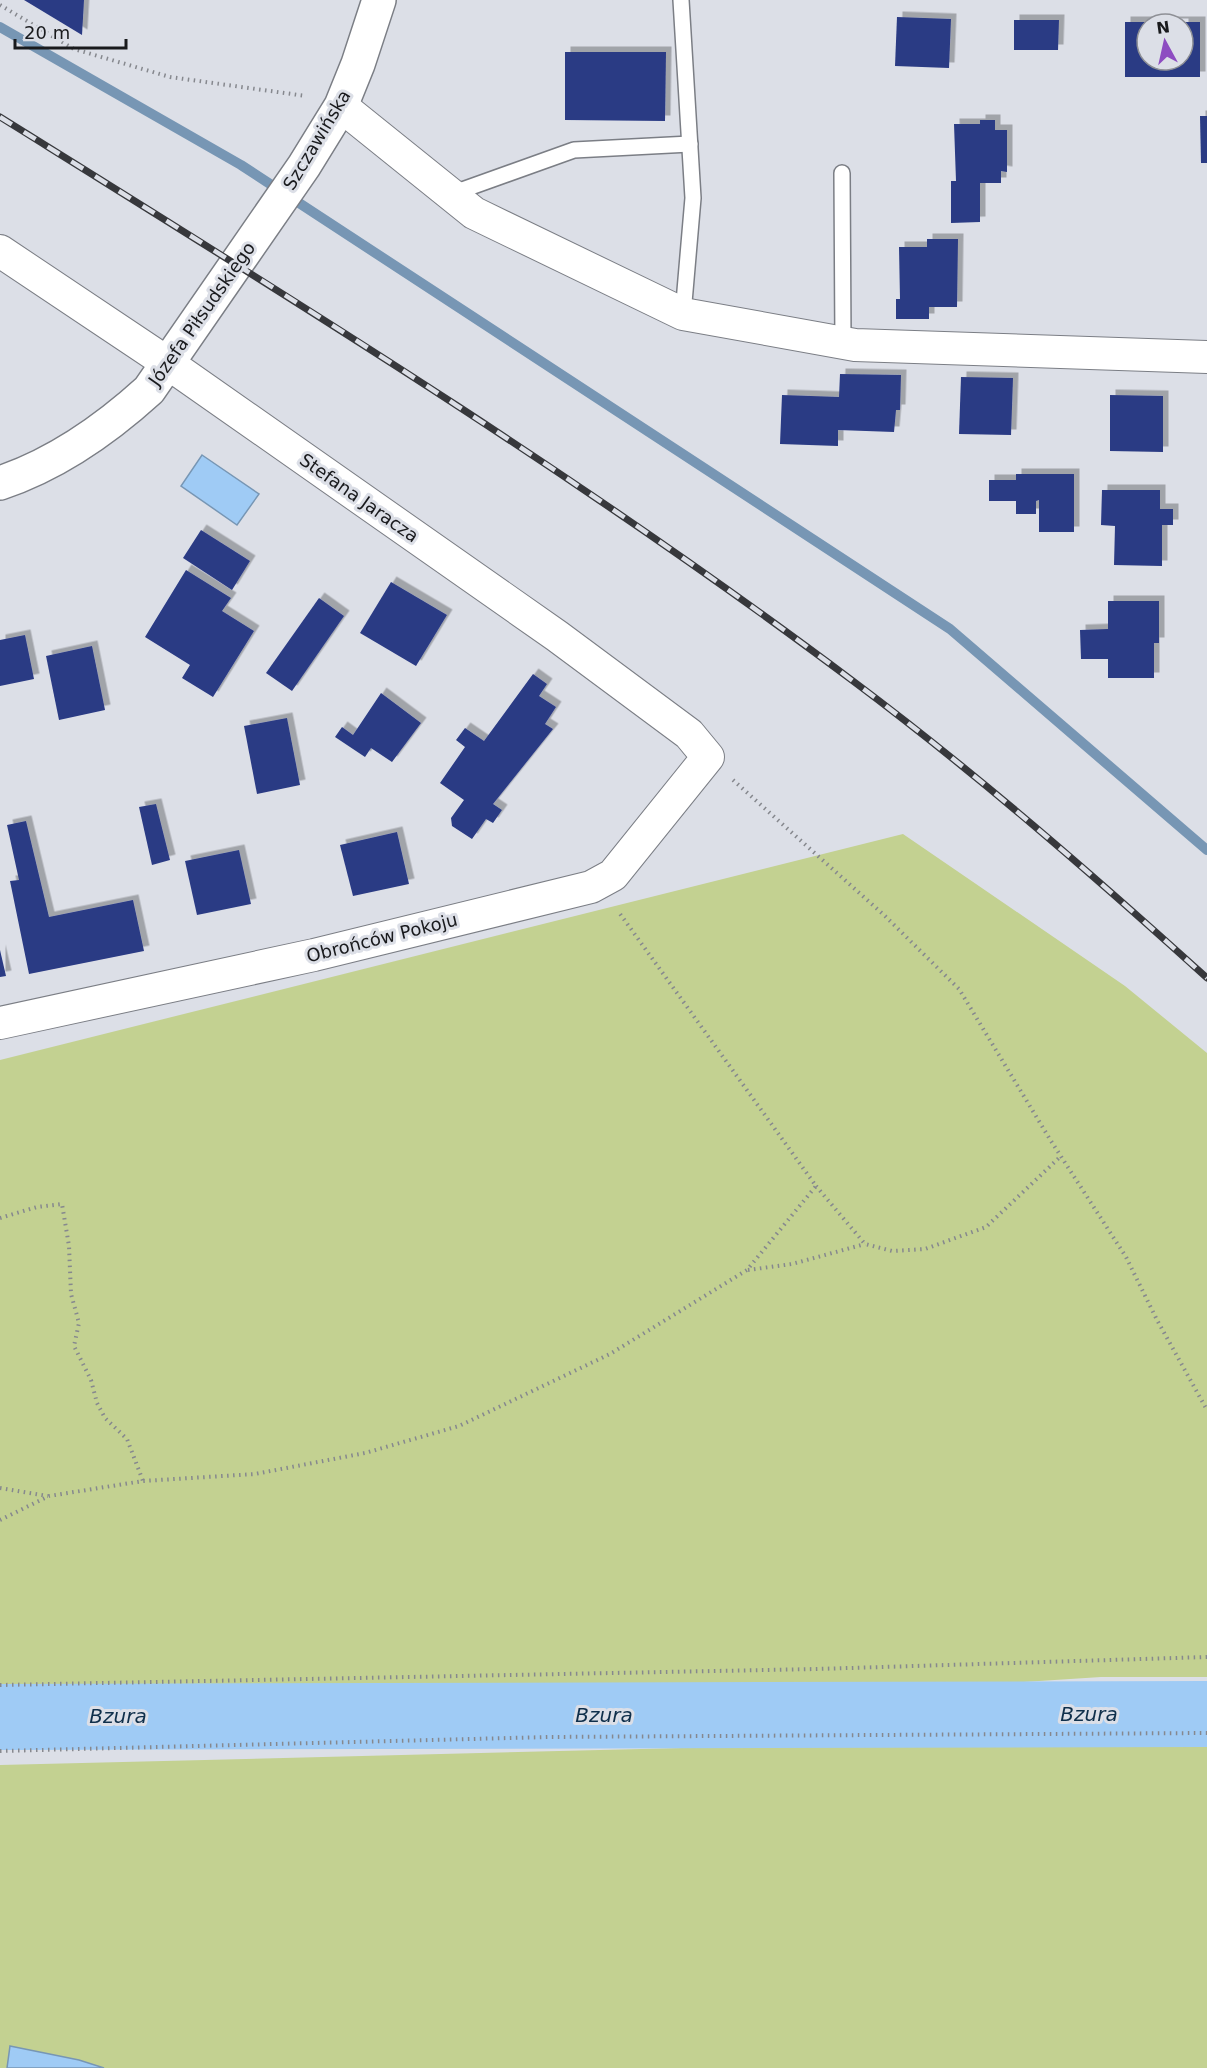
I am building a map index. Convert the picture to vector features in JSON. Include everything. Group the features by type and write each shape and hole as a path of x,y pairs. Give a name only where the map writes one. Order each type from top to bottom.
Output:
{"street":[{"name":"Szczawińska","path":"273,211 304,166 327,102 358,64 379,0"},
{"path":"327,102 474,213 683,314 843,343 1207,357"},
{"name":"Józefa Piłsudskiego","path":"0,483 46,464 84,442 120,416 149,390 273,211"},
{"name":"Stefana Jaracza","path":"0,250 169,364 557,636 689,734 708,757"},
{"name":"Obrońców Pokoju","path":"0,1023 314,955 591,887 613,875 708,757"}],"lane":[{"path":"681,0 693,198 683,314"},
{"path":"451,194 574,150 690,144"},
{"path":"842,172 843,343"}],"path":[{"path":"0,5 74,50 171,76 327,102"},
{"path":"708,757 884,915 959,989 1060,1156 1126,1257 1156,1320 1207,1410"},
{"path":"591,887 611,902 816,1186 865,1244"},
{"path":"747,1270 792,1264 865,1244 892,1251 925,1249 986,1227 1060,1156"},
{"path":"0,1520 48,1496 143,1481 255,1474 365,1453 459,1426 610,1354 747,1270 816,1186"},
{"path":"0,1218 37,1207 62,1204 69,1246 71,1294 80,1323 74,1346 91,1380 97,1403 105,1418 127,1439 143,1481"},
{"path":"0,1488 48,1496"},
{"path":"0,1685 817,1669 1207,1657"},
{"path":"0,1751 549,1737 1207,1733"}],"green space":[{"path":"903,834 1125,986 1207,1053 1207,1677 1101,1677 0,1749 0,1060"},
{"path":"1207,1735 1207,2068 0,2068 0,1765"}],"water":[{"path":"202,455 259,494 237,525 181,486"},
{"path":"10,2046 79,2060 104,2068 7,2068"}],"building":[{"path":"24,0 84,0 82,35"},
{"path":"897,17 951,19 949,68 895,66"},
{"path":"1014,20 1059,20 1058,50 1014,50"},
{"path":"1125,22 1135,22 1135,72 1195,72 1195,22 1200,22 1200,77 1125,77"},
{"path":"565,52 666,52 665,121 565,120"},
{"path":"1200,116 1207,116 1207,163 1201,163"},
{"path":"980,120 995,120 995,130 1007,130 1007,172 1001,171 1001,183 980,183 980,222 951,223 951,181 956,181 954,124 980,124"},
{"path":"927,239 958,239 957,307 929,307 929,319 896,319 896,299 900,299 899,247 927,247"},
{"path":"840,374 901,375 900,410 896,410 894,432 838,430 838,446 780,444 782,395 839,397"},
{"path":"961,377 1013,378 1011,435 959,434"},
{"path":"1110,395 1163,396 1163,452 1110,451"},
{"path":"1016,474 1074,474 1074,532 1039,532 1039,500 1036,501 1036,514 1016,514 1016,501 989,501 989,480 1016,480"},
{"path":"1102,490 1160,490 1160,509 1173,509 1173,525 1162,525 1162,566 1114,565 1115,526 1101,525"},
{"path":"201,530 250,561 232,590 183,558"},
{"path":"186,570 231,598 222,611 254,631 213,697 182,678 190,665 145,637"},
{"path":"391,582 447,615 416,666 360,633"},
{"path":"319,598 344,616 292,691 266,673"},
{"path":"1108,601 1159,601 1159,643 1154,643 1154,678 1108,678 1108,659 1081,659 1080,630 1108,629"},
{"path":"25,635 34,679 0,686 0,640"},
{"path":"92,646 105,710 59,720 46,656"},
{"path":"533,674 547,684 539,696 556,707 545,724 553,729 493,804 502,810 493,823 486,819 472,839 452,826 451,818 464,800 440,783 465,747 456,740 465,728 484,741"},
{"path":"381,693 421,723 392,762 371,748 365,757 335,737 342,727 353,735"},
{"path":"287,718 300,785 257,794 244,726"},
{"path":"156,804 170,860 152,865 139,807"},
{"path":"26,821 49,917 133,900 144,951 29,974 10,881 19,880 7,825"},
{"path":"397,832 409,884 353,896 340,845"},
{"path":"239,850 251,904 197,915 185,861"},
{"path":"0,950 6,976 0,977"}],"waterway":[{"path":"0,27 241,165 950,629 1207,850"},
{"name":"Bzura","path":"0,1717 1207,1714"}],"railway":[{"path":"0,117 217,252 432,390 539,460 750,605 899,716 989,788 1207,978"}]}
